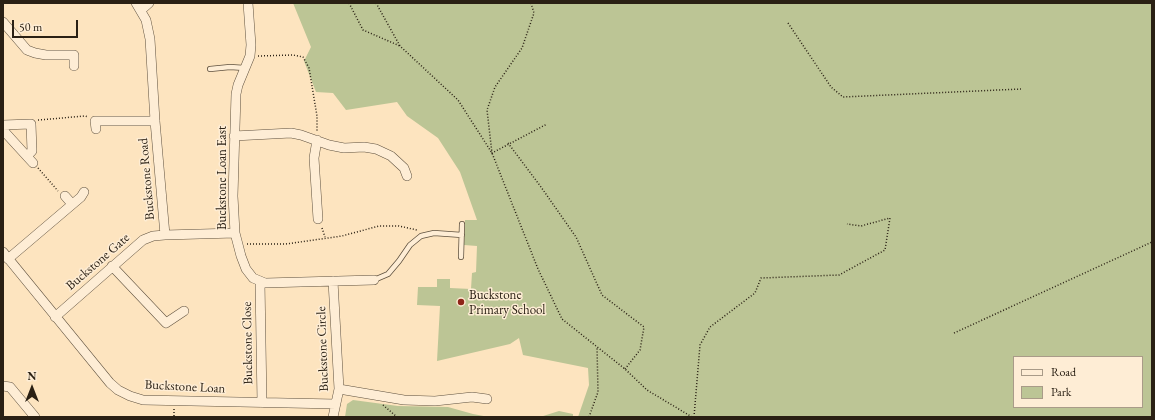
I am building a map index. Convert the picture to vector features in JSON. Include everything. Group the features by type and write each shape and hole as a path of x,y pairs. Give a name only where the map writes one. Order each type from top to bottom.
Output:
{"street":[{"path":"138,6 149,3"},
{"name":"Buckstone Loan East","path":"248,3 251,45 250,56 238,85 236,94 233,196 237,244 246,269 253,278 260,282"},
{"name":"Buckstone Road","path":"138,6 146,20 150,39 155,121 165,235"},
{"path":"3,22 27,50 46,55 74,55 74,66"},
{"name":"Buckstone Road","path":"95,125 155,121"},
{"path":"3,125 31,124 32,151 30,159"},
{"path":"3,130 30,159"},
{"path":"234,136 291,133 344,148 364,147 376,149 391,156 404,168 407,176"},
{"path":"317,140 314,158 320,206 318,218"},
{"path":"6,255 72,204 84,192"},
{"path":"66,196 72,204"},
{"name":"Buckstone Gate","path":"55,317 143,240 153,236 165,235 235,233"},
{"name":"Buckstone Loan","path":"6,255 110,383 118,390 130,396 143,400 336,404"},
{"path":"112,266 166,323 184,311"},
{"path":"260,282 374,280"},
{"name":"Buckstone Circle","path":"333,281 339,390 333,417"},
{"name":"Buckstone Close","path":"260,282 262,403"},
{"path":"3,386 10,387 35,417"},
{"path":"339,390 404,400 435,401 472,397 490,400"}],"lane":[{"path":"210,69 230,67 245,68"},
{"path":"462,224 462,257"},
{"path":"374,280 388,274 410,245 421,236 434,233 462,235"}],"path":[{"path":"349,3 363,30 400,46"},
{"path":"376,3 400,46 458,100 492,153 538,269 562,319 625,369 647,390 693,417 700,345 710,327 755,293 761,278 839,275 885,250 890,218 861,226 847,224"},
{"path":"492,153 487,110 495,87 522,48 534,13 531,3"},
{"path":"788,23 832,87 843,97 1021,89"},
{"path":"250,56 293,55 302,57 309,68 317,116 317,140"},
{"path":"31,124 38,120 85,116 95,125"},
{"path":"492,153 508,143 547,124"},
{"path":"508,143 576,237 602,295 644,327 640,350 625,369"},
{"path":"30,159 62,195 66,196"},
{"path":"318,218 326,238"},
{"path":"237,244 286,244 342,236 379,226 399,226 420,231 421,236"},
{"path":"954,333 1152,242"},
{"path":"589,417 598,392 597,347"}],"green space":[{"path":"293,3 1152,3 1152,417 578,417 589,385 588,368 523,355 519,338 510,344 437,361 440,306 417,305 418,287 437,287 437,279 450,279 450,288 471,289 472,273 476,272 477,246 464,245 465,220 477,220 460,172 438,138 407,116 397,102 346,110 333,93 316,92 304,61 311,47"},
{"path":"353,400 398,406 448,407 489,417 345,417 347,404"},
{"path":"559,411 573,414 573,417 540,417"}],"place":[{"name":"Buckstone Primary School","path":"461,302"}]}
